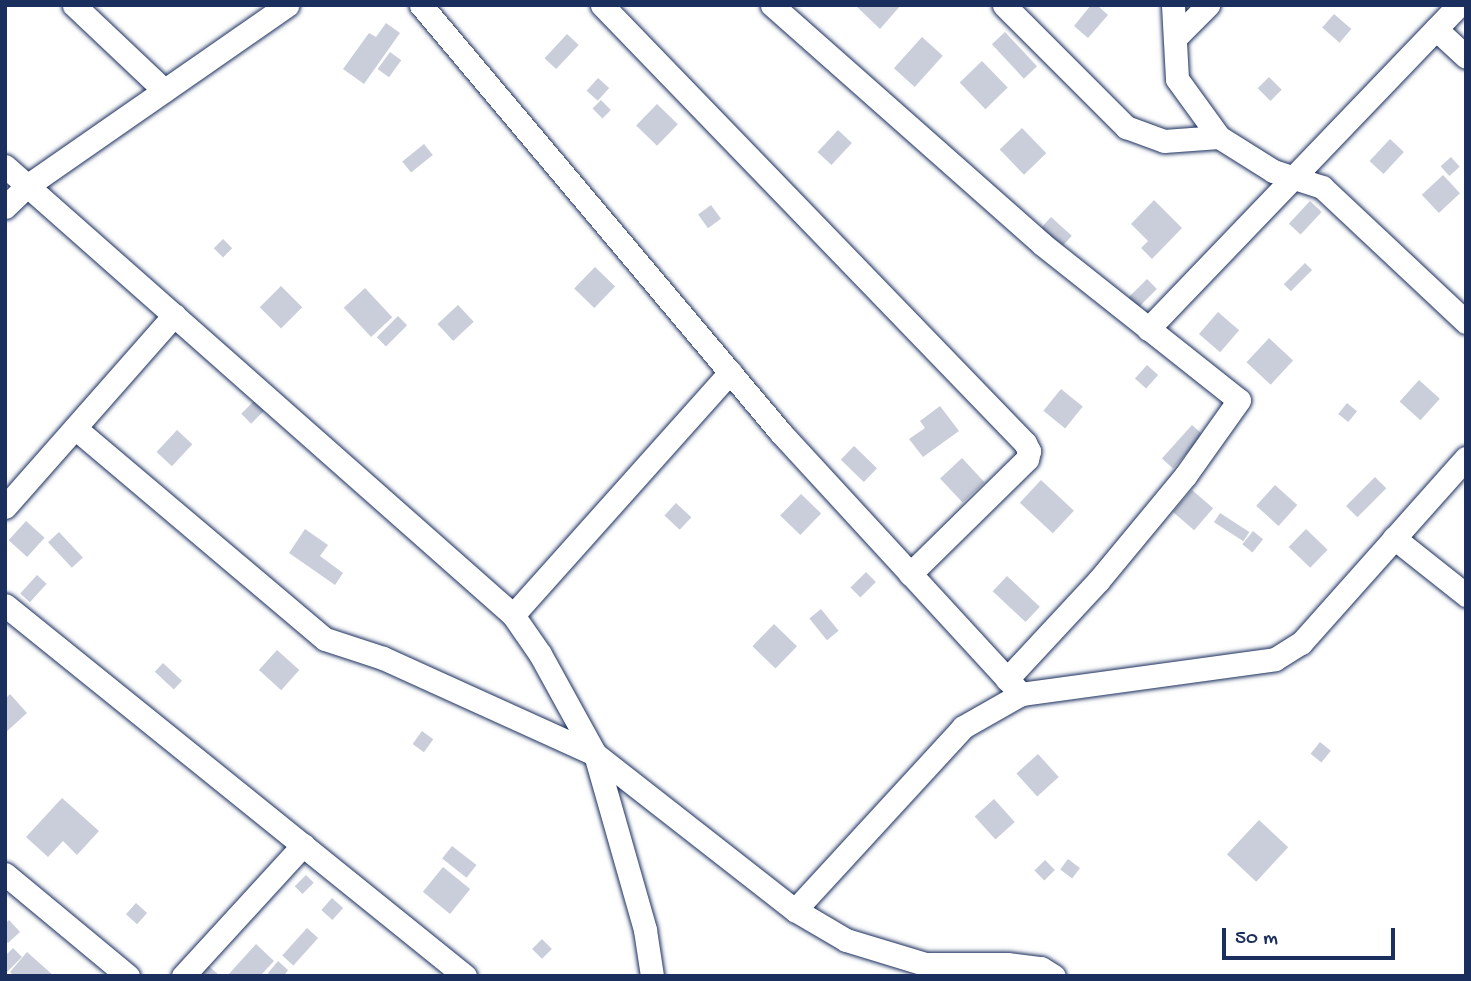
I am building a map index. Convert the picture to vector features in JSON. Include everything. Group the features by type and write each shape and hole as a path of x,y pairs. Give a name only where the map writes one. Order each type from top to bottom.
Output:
{"street":[{"path":"74,5 164,90"},
{"path":"5,207 27,186 287,5"},
{"path":"421,5 781,433 1014,687"},
{"path":"602,5 1025,443 1029,451 1027,459 910,574"},
{"path":"772,5 1042,243 1148,329 1237,396 1238,405 1185,476 1014,687 963,727 795,910"},
{"path":"1004,5 1126,127 1164,141 1219,137"},
{"path":"1173,5 1177,79 1219,137 1273,171 1322,187 1466,322"},
{"path":"1175,38 1208,5"},
{"path":"1148,329 1460,5"},
{"path":"1436,29 1466,57"},
{"path":"5,166 513,615 540,654 595,754 645,930 652,976"},
{"path":"5,507 174,315"},
{"path":"513,615 730,372"},
{"path":"75,428 325,639 383,659 595,754 795,910 846,940 925,964 1007,964 1043,973"},
{"path":"1014,687 1275,659 1301,643 1466,457"},
{"path":"1394,537 1466,595"},
{"path":"5,605 466,976"},
{"path":"183,976 303,845"},
{"path":"5,874 111,971"}],"building":[{"path":"855,5 901,5 880,29"},
{"path":"1091,5 1097,5 1108,15 1088,38 1074,26"},
{"path":"1334,14 1351,29 1340,43 1322,28"},
{"path":"386,23 400,33 364,84 343,69 369,33 376,37"},
{"path":"1005,32 1037,66 1024,79 992,44"},
{"path":"567,34 579,45 556,69 544,58"},
{"path":"922,37 943,56 915,87 894,68"},
{"path":"390,52 401,60 389,77 378,69"},
{"path":"982,61 1008,88 985,109 960,83"},
{"path":"1269,77 1282,90 1270,101 1258,88"},
{"path":"598,78 609,88 598,101 587,91"},
{"path":"601,100 611,110 602,118 593,108"},
{"path":"657,104 678,124 657,146 636,126"},
{"path":"1022,128 1046,153 1024,175 1000,150"},
{"path":"838,130 852,143 831,165 818,152"},
{"path":"1390,139 1404,152 1383,174 1370,161"},
{"path":"424,144 433,155 411,173 402,162"},
{"path":"1451,157 1460,167 1449,176 1441,166"},
{"path":"1443,175 1460,193 1439,213 1422,195"},
{"path":"1154,200 1182,228 1152,259 1141,248 1148,241 1131,224"},
{"path":"1310,201 1322,212 1301,235 1289,224"},
{"path":"711,205 721,219 708,228 698,214"},
{"path":"1051,217 1072,236 1060,248 1040,230"},
{"path":"223,239 232,248 223,257 214,248"},
{"path":"1305,263 1312,270 1291,291 1284,284"},
{"path":"595,267 615,286 594,308 574,289"},
{"path":"1147,279 1157,289 1137,309 1127,299"},
{"path":"281,286 302,307 281,328 260,307"},
{"path":"365,288 392,317 371,337 344,308"},
{"path":"458,305 474,322 453,341 438,324"},
{"path":"1218,312 1239,330 1220,352 1199,334"},
{"path":"398,316 407,325 386,346 377,337"},
{"path":"1269,338 1293,361 1271,385 1246,362"},
{"path":"1147,365 1158,375 1146,388 1135,378"},
{"path":"1419,380 1440,399 1420,420 1400,402"},
{"path":"1061,389 1083,407 1065,428 1043,411"},
{"path":"254,401 264,411 251,424 241,414"},
{"path":"1347,403 1357,411 1348,422 1338,414"},
{"path":"940,406 959,431 923,457 909,439 925,428 920,421"},
{"path":"1192,425 1203,435 1173,468 1162,458"},
{"path":"177,430 192,444 172,466 157,452"},
{"path":"854,446 877,468 864,482 841,460"},
{"path":"962,458 985,482 963,503 940,478"},
{"path":"1375,477 1386,488 1357,517 1346,506"},
{"path":"1041,480 1074,511 1053,533 1020,503"},
{"path":"1275,485 1297,505 1279,526 1256,506"},
{"path":"1192,490 1213,508 1194,530 1173,512"},
{"path":"801,494 821,513 800,535 780,516"},
{"path":"676,503 691,517 680,530 664,515"},
{"path":"1220,513 1249,532 1243,541 1214,522"},
{"path":"26,521 45,538 27,557 9,540"},
{"path":"305,529 328,545 320,556 343,573 335,585 289,553"},
{"path":"1306,529 1328,550 1310,568 1289,547"},
{"path":"1253,531 1263,539 1252,552 1242,544"},
{"path":"59,532 83,558 72,568 48,542"},
{"path":"866,572 876,582 860,597 850,588"},
{"path":"37,575 47,584 30,602 20,594"},
{"path":"1007,576 1040,607 1026,622 993,591"},
{"path":"821,609 839,631 827,640 809,618"},
{"path":"774,624 797,646 775,669 752,646"},
{"path":"277,650 299,670 281,690 259,670"},
{"path":"163,663 182,681 174,690 155,672"},
{"path":"10,694 27,713 5,733 5,699"},
{"path":"422,731 433,739 424,752 413,744"},
{"path":"1320,742 1331,751 1321,762 1311,754"},
{"path":"1038,754 1059,777 1037,796 1016,773"},
{"path":"62,798 99,831 77,855 63,841 48,857 26,837"},
{"path":"994,799 1015,822 995,839 975,816"},
{"path":"1259,820 1288,847 1256,882 1227,854"},
{"path":"452,846 476,865 467,878 442,859"},
{"path":"1068,859 1080,868 1072,878 1060,869"},
{"path":"1045,860 1055,870 1044,881 1034,871"},
{"path":"443,867 470,889 450,914 423,892"},
{"path":"306,875 314,883 302,894 295,886"},
{"path":"332,898 343,908 332,920 321,910"},
{"path":"136,903 147,913 137,924 126,914"},
{"path":"9,920 20,932 8,943 5,940 5,924"},
{"path":"307,928 318,938 293,966 282,955"},
{"path":"542,939 552,949 542,959 532,949"},
{"path":"256,944 274,961 260,976 227,976"},
{"path":"13,948 22,957 5,974 5,956"},
{"path":"27,952 54,976 14,976 10,972"},
{"path":"203,961 220,976 195,976"},
{"path":"278,961 288,970 284,976 271,976 268,973"}]}
